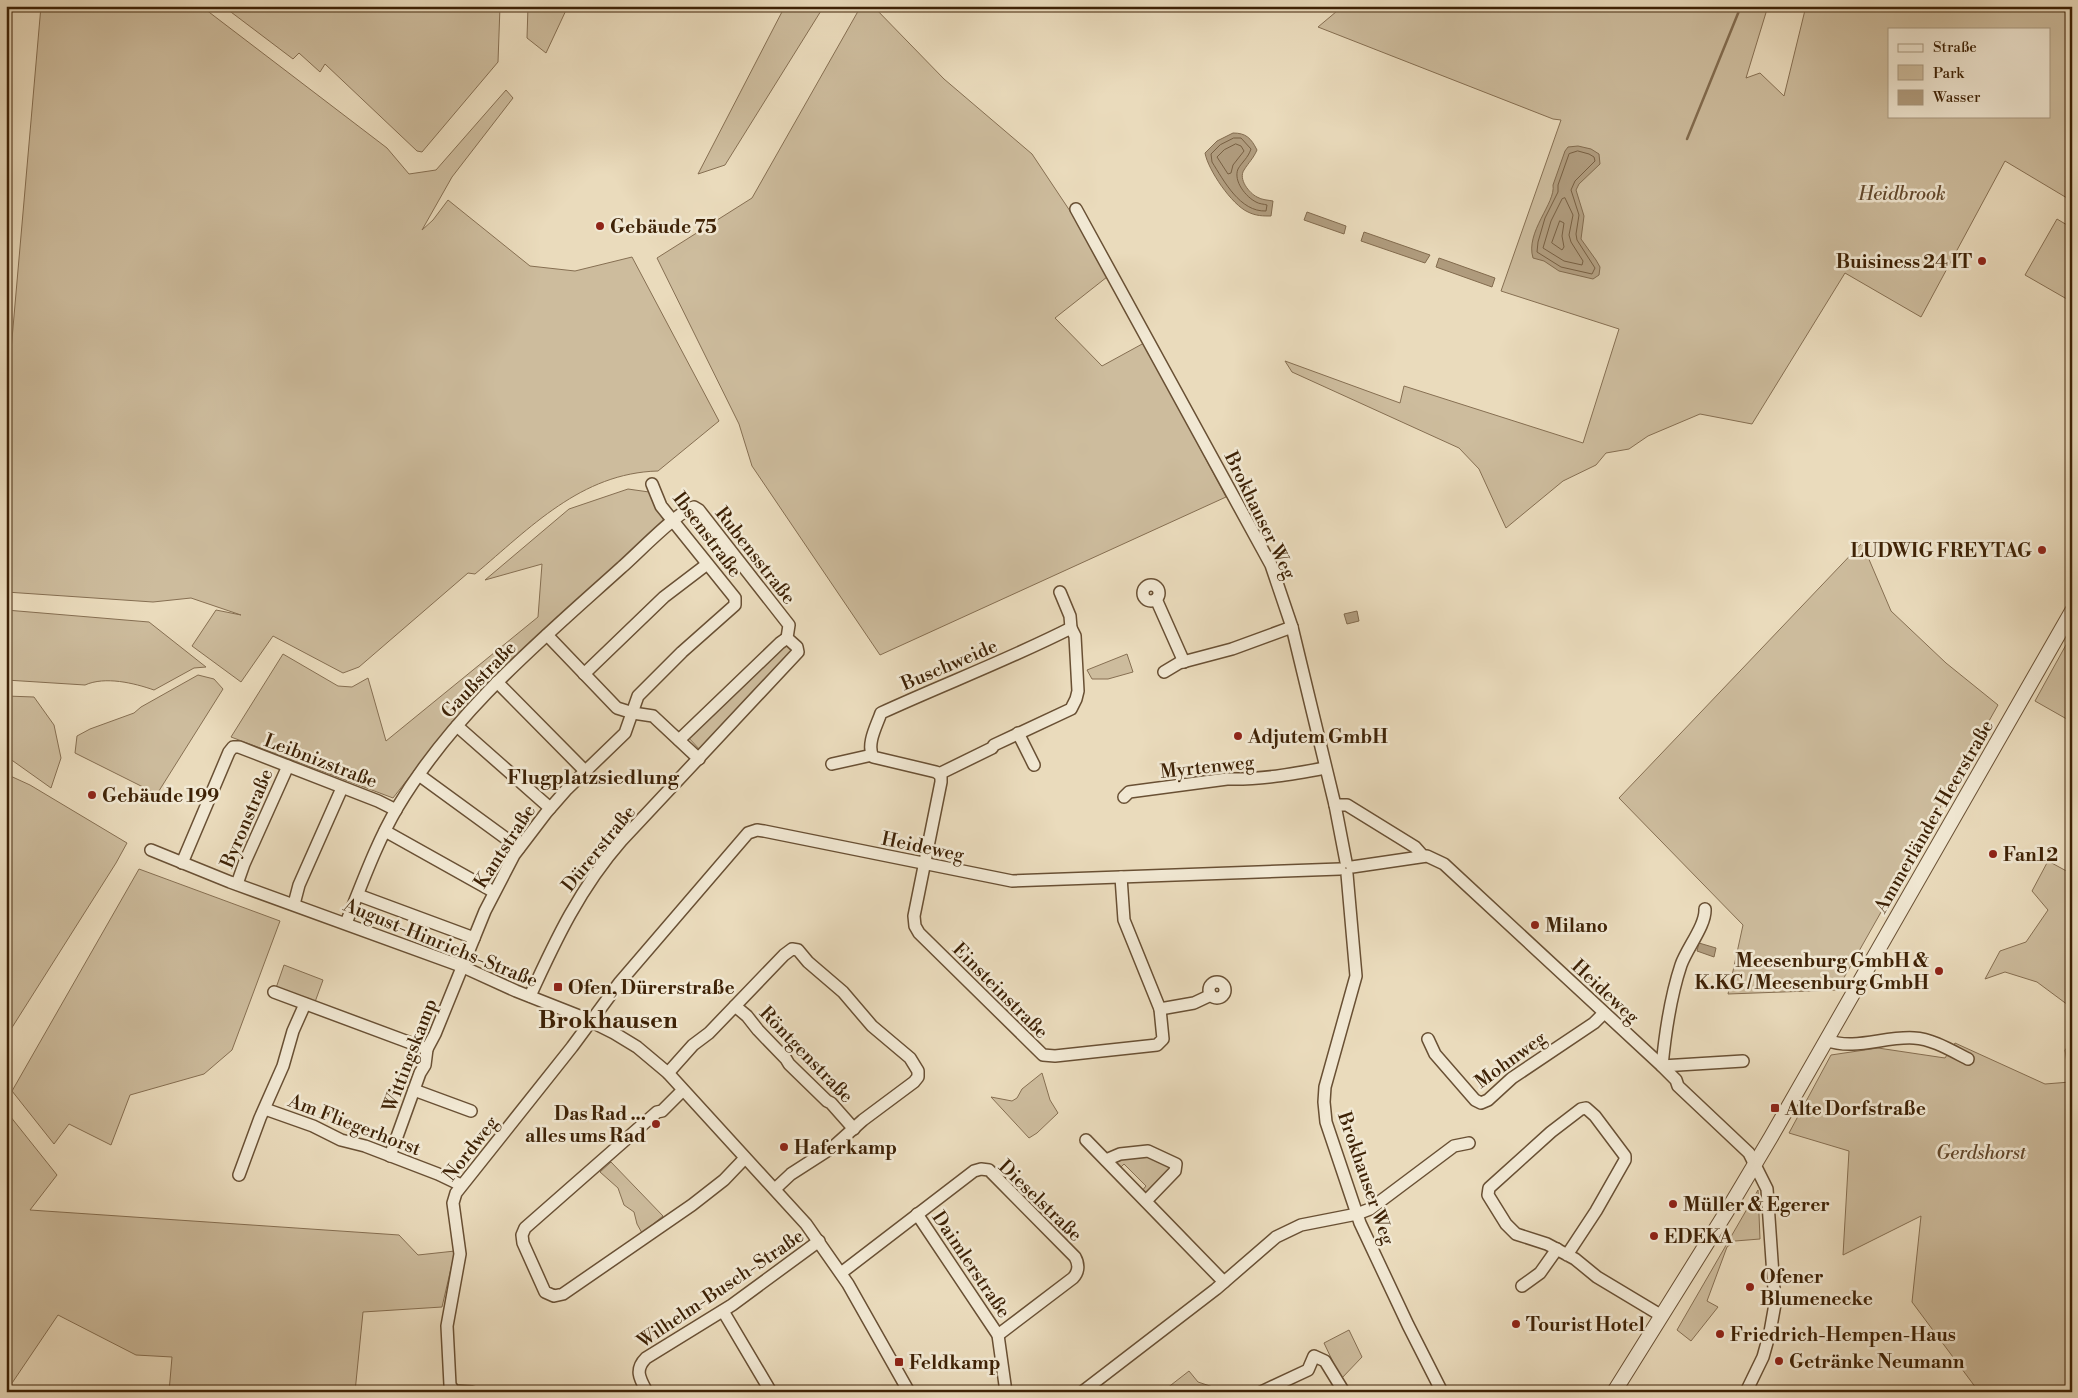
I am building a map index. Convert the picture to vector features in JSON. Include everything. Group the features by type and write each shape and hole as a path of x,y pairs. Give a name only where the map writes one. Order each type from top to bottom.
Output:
{"street":[{"name":"Brokhauser Weg","path":"1076,209 1270,565 1292,628 1335,805 1346,868 1356,976 1325,1087 1324,1107 1330,1135 1357,1214 1408,1325 1442,1392"},
{"name":"Ibsenstraße","path":"652,484 661,506 734,598 735,605"},
{"name":"Gaußstraße","path":"346,923 396,810 419,775 456,726 497,682 547,635 673,521 687,509 694,507"},
{"name":"Rubensstraße","path":"694,507 699,510 789,625 787,638 792,641 798,650"},
{"path":"584,674 664,597 706,565"},
{"path":"940,775 943,771 992,748 994,745 1070,709 1076,699 1075,636 1070,628 1070,616 1060,592"},
{"path":"1156,599 1184,662"},
{"name":"Kantstraße","path":"461,966 468,956 494,892 519,848 550,808 624,733 638,696 682,652 735,605"},
{"name":"Ammerländer Heerstraße","path":"1614,1392 1755,1164 2072,611"},
{"name":"Buschweide","path":"872,755 872,739 881,713 1070,628"},
{"path":"1164,672 1184,662 1232,649 1292,628"},
{"path":"547,635 617,708 653,716 699,759"},
{"path":"678,740 787,638"},
{"name":"Dürerstraße","path":"533,991 571,910 598,869 622,840 796,655 798,650"},
{"path":"497,682 585,771"},
{"path":"456,726 550,808"},
{"path":"1018,733 1034,766"},
{"name":"Leibnizstraße","path":"182,864 229,752 233,747 288,766 378,801 396,810"},
{"path":"832,764 872,755 877,759 936,772 940,775 941,782 925,864"},
{"name":"Byronstraße","path":"237,884 244,864 288,766"},
{"name":"Myrtenweg","path":"1124,797 1129,792 1227,779 1239,780 1296,774 1325,768"},
{"path":"419,775 519,848"},
{"path":"294,904 299,885 342,788"},
{"name":"Heideweg","path":"1335,805 1347,805 1415,847 1423,856"},
{"name":"Heideweg","path":"590,1022 620,982 742,839 751,831 764,831 1012,881 1346,868 1423,856 1434,858 1447,866 1662,1066 1676,1080 1678,1086 1749,1154 1755,1164"},
{"path":"385,832 494,892"},
{"name":"August-Hinrichs-Straße","path":"151,850 182,864 533,991 631,1042 668,1073 682,1091 775,1189 819,1241 841,1273 909,1392"},
{"name":"Einsteinstraße","path":"925,864 914,916 916,928 1043,1055 1056,1056 1160,1044 1163,1037 1160,1009 1124,920 1122,877"},
{"path":"358,895 474,938"},
{"path":"1705,909 1704,916 1678,974 1662,1066 1743,1061"},
{"path":"668,1073 693,1045 709,1033 784,955 792,950 798,950 808,962 845,993 846,997 883,1036 910,1058 918,1071 916,1081 833,1147 791,1174 775,1189"},
{"name":"Wittingskamp","path":"390,1156 425,1065 427,1049 435,1034 461,966"},
{"path":"274,992 427,1049"},
{"path":"1160,1009 1194,1003 1211,995"},
{"name":"Am Fliegerhorst","path":"239,1175 285,1062 293,1031 305,1004"},
{"name":"Röntgenstraße","path":"734,1006 747,1016 789,1064 831,1103 854,1129"},
{"name":"Mohnweg","path":"1428,1039 1435,1054 1475,1100 1481,1103 1488,1100 1529,1065 1594,1023 1604,1013"},
{"name":"Nordweg","path":"472,1392 454,1391 451,1388 447,1322 460,1254 454,1200 461,1185 590,1022"},
{"path":"1826,1040 1847,1045 1916,1038 1944,1047 1968,1059"},
{"path":"414,1090 471,1111"},
{"path":"682,1091 662,1111 657,1112 525,1228 522,1235 523,1243 545,1292 551,1296 557,1296 570,1289 692,1205 724,1180 746,1158"},
{"path":"1567,1255 1596,1211 1625,1160 1625,1156 1610,1134 1586,1108 1551,1132 1488,1192 1488,1195 1499,1214 1514,1232 1557,1249 1567,1255 1578,1261 1600,1279 1662,1316"},
{"name":"Am Fliegerhorst","path":"265,1109 313,1126 341,1140 365,1146 446,1177 461,1185"},
{"path":"1086,1140 1224,1282"},
{"path":"1082,1392 1224,1282 1284,1232 1301,1225 1357,1214 1374,1207 1454,1146 1469,1143"},
{"path":"1106,1160 1117,1154 1148,1151 1176,1164 1175,1171 1146,1201"},
{"path":"1746,1392 1759,1367 1767,1344 1773,1317 1775,1292 1767,1189 1755,1164"},
{"name":"Dieselstraße","path":"841,1273 974,1171 987,1169 995,1174 1075,1257 1078,1267 1073,1278 998,1335"},
{"name":"Daimlerstraße","path":"917,1214 998,1335 1006,1392"},
{"name":"Wilhelm-Busch-Straße","path":"647,1392 638,1373 639,1367 644,1360 723,1311 819,1241"},
{"path":"1522,1286 1540,1273 1557,1249"},
{"path":"723,1311 768,1390"},
{"path":"1261,1392 1308,1370 1314,1356 1325,1361 1344,1392"}],"green space":[{"path":"41,6 201,6 387,148 409,174 436,170 506,90 513,98 452,177 422,230 433,220 448,200 530,266 575,271 632,257 719,421 658,471 630,474 605,481 581,492 558,506 475,574 468,573 359,667 343,673 273,636 241,682 192,646 216,610 241,615 191,598 153,602 6,592 6,408"},
{"path":"223,6 500,6 498,62 422,152 417,151 325,64 320,72 299,53 293,59"},
{"path":"528,6 568,6 546,53 527,38"},
{"path":"785,6 824,6 725,165 698,174"},
{"path":"861,6 873,6 944,79 1032,154 1072,214 1107,277 1055,318 1102,366 1144,343 1226,497 880,655 752,466 739,424 657,258 752,198"},
{"name":"Heidbrook","path":"1343,6 1768,6 1746,78 1760,73 1784,96 1806,6 2072,6 2072,201 2005,161 1921,317 1845,273 1752,424 1700,414 1648,436 1629,449 1606,453 1596,465 1563,481 1506,528 1479,469 1459,448 1292,372 1285,361 1400,403 1404,386 1583,443 1619,329 1501,291 1561,120 1553,119 1318,27"},
{"path":"2057,219 2072,228 2072,302 2025,275"},
{"path":"628,489 649,492 665,523 439,739 393,798 231,737 283,654 338,686 352,687 368,678 386,741 538,617 542,564 485,580 569,509"},
{"path":"1862,543 1891,611 1946,663 1998,705 1837,990 1728,994 1743,925 1619,798"},
{"path":"6,610 149,622 206,667 194,668 154,690 129,683 110,681 93,682 85,685 6,680"},
{"path":"2072,634 2072,722 2035,701"},
{"path":"786,645 790,648 791,653 701,751 686,735"},
{"path":"1127,654 1133,672 1108,679 1092,679 1087,670"},
{"path":"198,675 214,679 223,689 157,794 75,753 77,736 90,729 134,713 141,707"},
{"path":"6,696 34,697 54,725 61,758 51,788 6,756"},
{"path":"6,774 30,785 127,843 6,1037"},
{"path":"2048,861 2072,874 2072,1008 2037,982 2005,972 1985,979 2000,951 2026,942 2048,910 2032,891"},
{"path":"139,869 280,921 232,1050 204,1074 130,1095 111,1145 69,1124 54,1144 12,1091"},
{"path":"284,965 323,980 315,1002 276,988"},
{"name":"Gerdshorst","path":"2072,1041 2072,1392 1979,1392 1912,1302 1921,1216 1843,1255 1849,1151 1789,1133 1831,1055 1878,1048 1945,1058 1955,1043 2045,1084 2070,1082 2065,1050"},
{"path":"1042,1073 1050,1100 1058,1113 1029,1138 991,1097 1012,1101 1017,1098 1022,1089"},
{"path":"6,1111 57,1175 30,1210 399,1235 418,1255 455,1251 442,1307 363,1312 355,1392 169,1392 172,1357 136,1355 58,1315 6,1392"},
{"path":"1148,1155 1170,1165 1171,1168 1144,1194 1141,1192 1146,1186 1124,1164 1119,1169 1116,1165 1117,1160"},
{"path":"611,1162 663,1216 642,1233 634,1212 624,1205 618,1188 600,1172"},
{"path":"1758,1190 1760,1239 1735,1241 1727,1247 1707,1301 1718,1307 1691,1341 1677,1330"},
{"path":"1349,1330 1362,1357 1341,1379 1324,1343"},
{"path":"1189,1371 1198,1382 1228,1392 1162,1392"}],"water":[{"path":"1233,133 1248,137 1257,150 1244,170 1242,177 1245,185 1254,195 1261,199 1273,201 1271,216 1262,216 1248,212 1235,202 1216,177 1207,160 1205,153 1217,141"},
{"path":"1578,146 1591,149 1599,154 1600,164 1579,184 1576,190 1584,216 1581,239 1600,267 1599,275 1593,279 1559,271 1544,261 1533,258 1533,238 1553,192 1553,185 1565,151 1568,147"},
{"path":"1307,212 1346,226 1344,234 1304,220"},
{"path":"1364,232 1430,255 1425,263 1361,241"},
{"path":"1439,258 1495,278 1492,287 1436,267"},
{"path":"1357,611 1359,621 1347,624 1344,614"},
{"path":"1699,943 1716,948 1714,957 1697,951"}],"waterway":[{"path":"1687,139 1741,6"}],"place":[{"name":"Gebäude 75","path":"600,226"},
{"name":"Buisiness 24 IT","path":"1982,261"},
{"name":"LUDWIG FREYTAG","path":"2042,550"},
{"name":"Adjutem GmbH","path":"1238,736"},
{"name":"Gebäude 199","path":"92,795"},
{"name":"Fan12","path":"1993,854"},
{"name":"Milano","path":"1535,925"},
{"name":"Meesenburg GmbH & K.KG / Meesenburg GmbH","path":"1939,971"},
{"name":"Ofen, Dürerstraße","path":"558,987"},
{"name":"Alte Dorfstraße","path":"1775,1108"},
{"name":"Das Rad ... alles ums Rad","path":"656,1124"},
{"name":"Haferkamp","path":"784,1147"},
{"name":"Müller & Egerer","path":"1673,1204"},
{"name":"EDEKA","path":"1654,1236"},
{"name":"Ofener Blumenecke","path":"1750,1287"},
{"name":"Tourist Hotel","path":"1516,1324"},
{"name":"Friedrich-Hempen-Haus","path":"1720,1334"},
{"name":"Getränke Neumann","path":"1779,1361"},
{"name":"Feldkamp","path":"899,1362"}],"district":[{"name":"Flugplatzsiedlung","path":"593,777"},
{"name":"Brokhausen","path":"608,1020"}]}
